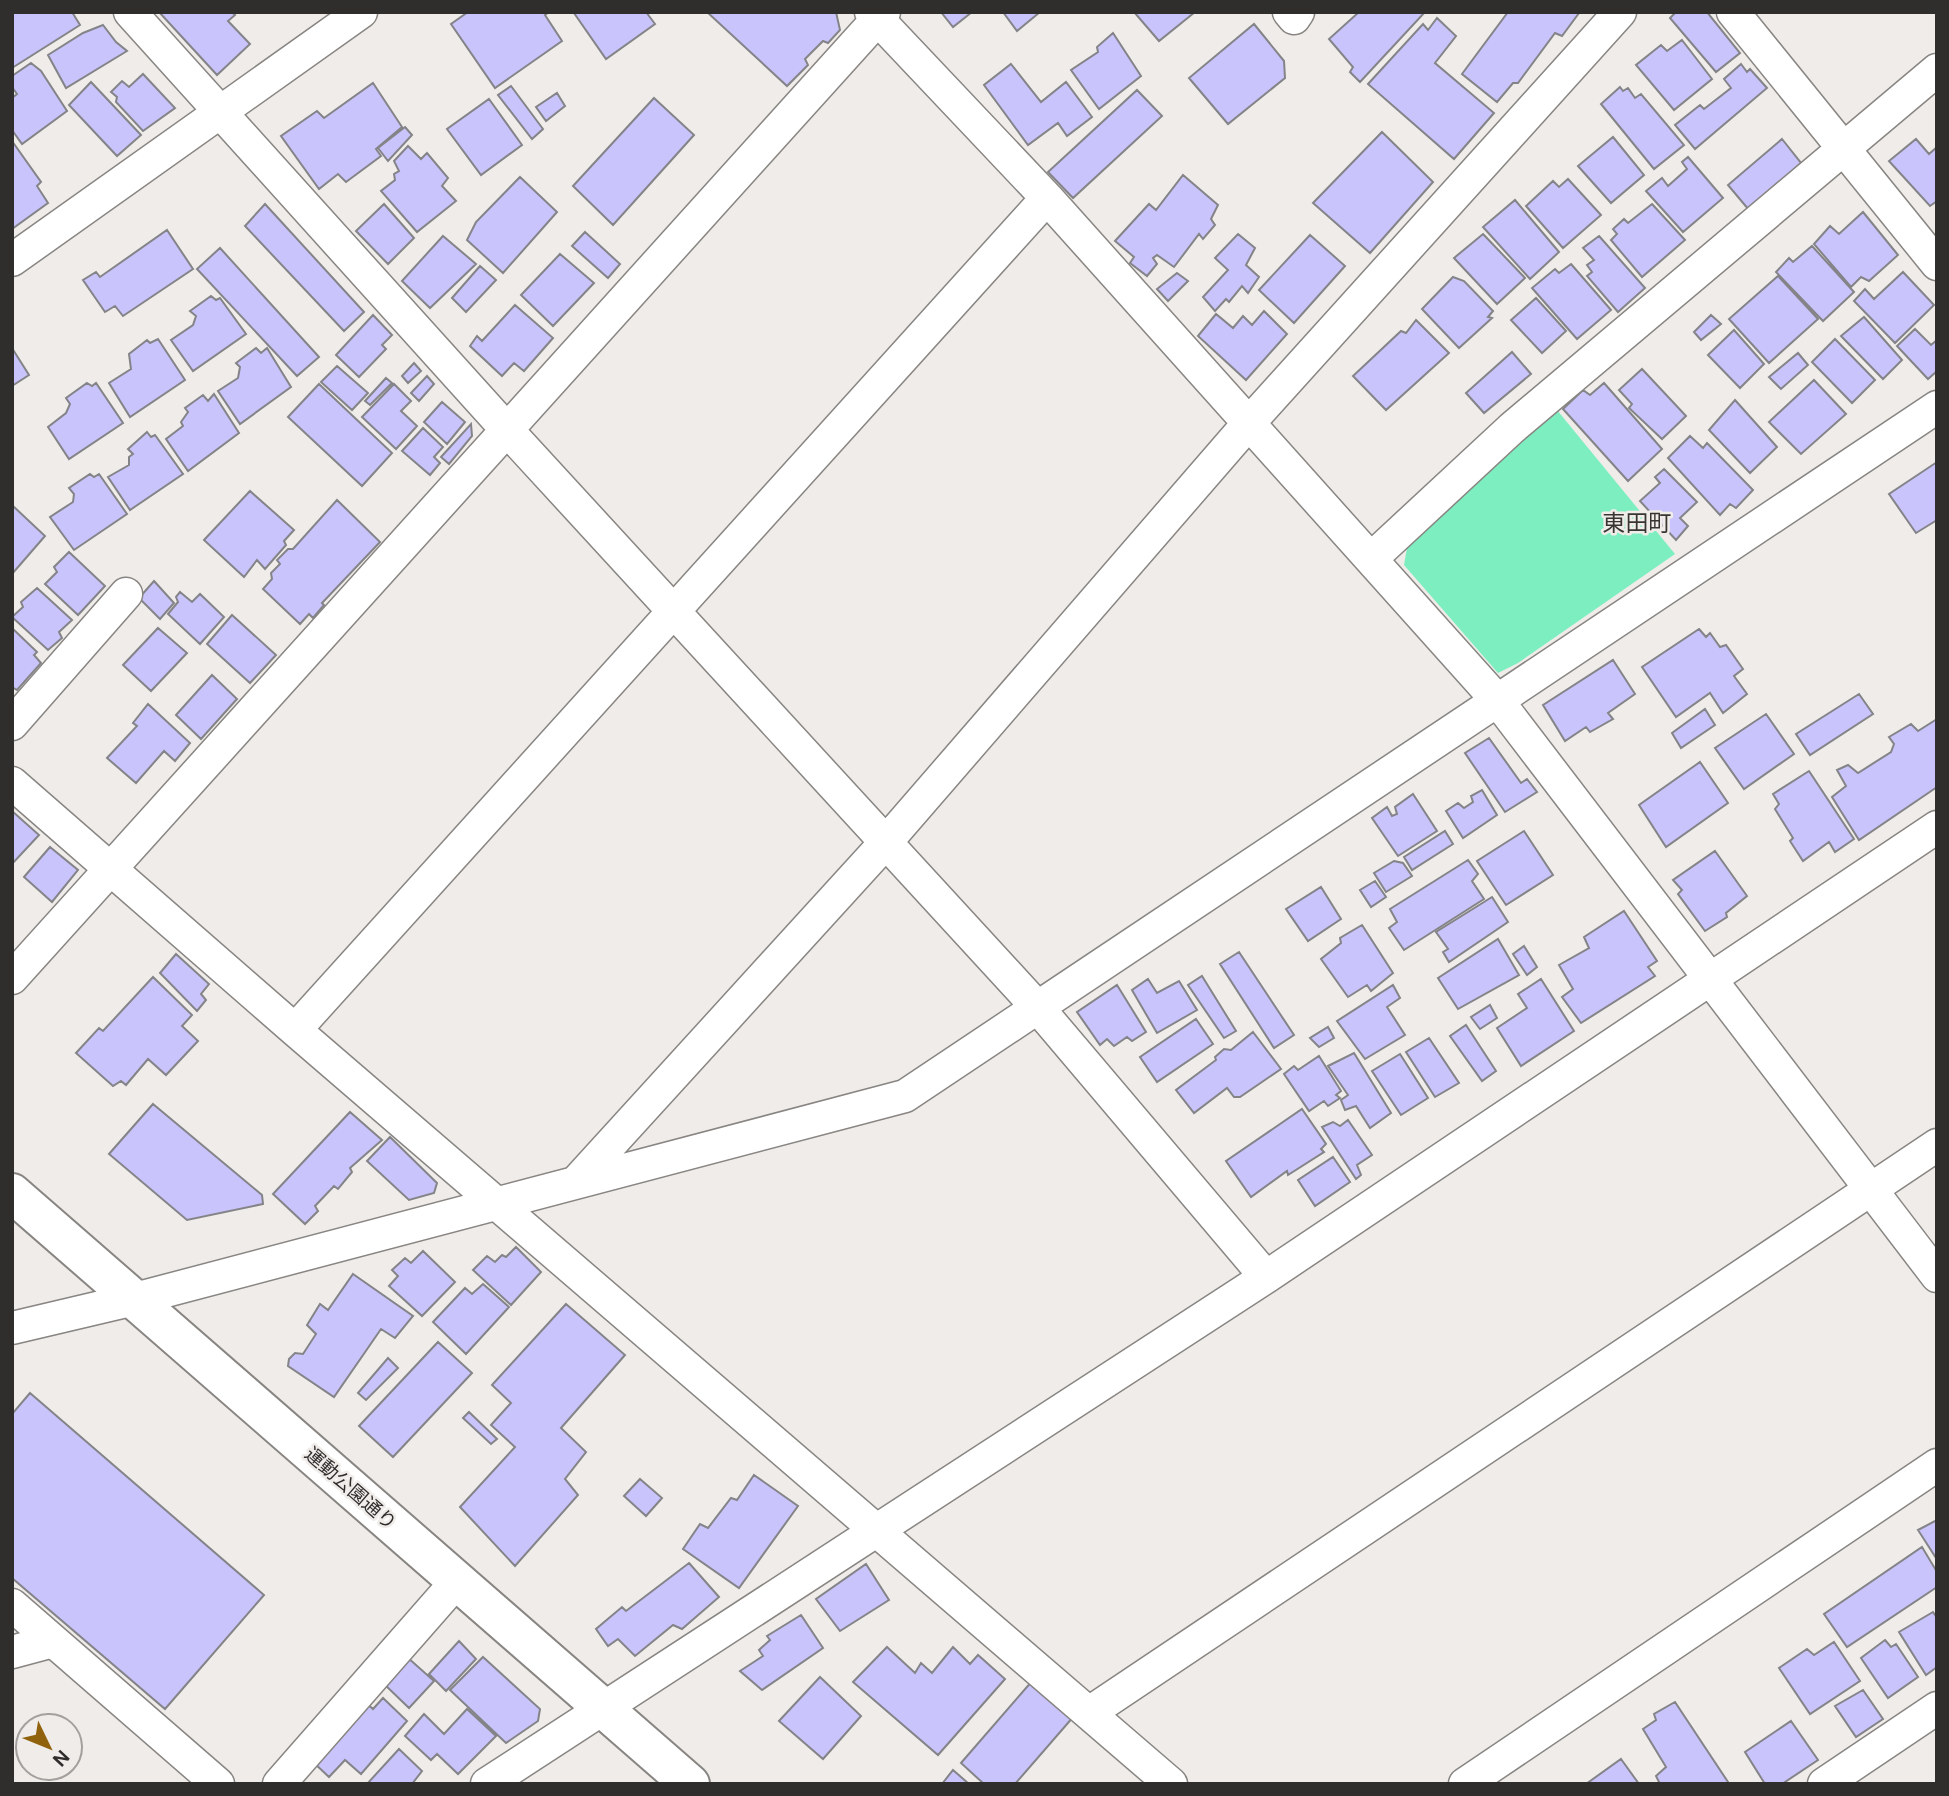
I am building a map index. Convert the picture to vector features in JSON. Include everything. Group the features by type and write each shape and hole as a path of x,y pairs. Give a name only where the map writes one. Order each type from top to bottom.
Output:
{"street":[{"path":"130,12 508,431 1039,1009 1266,1277"},
{"path":"12,260 361,12"},
{"path":"1289,12 1294,18 1298,12"},
{"path":"577,1181 886,842 1248,424 1620,12"},
{"path":"1733,12 1937,264"},
{"path":"12,978 508,431 877,14 1047,198 1497,700 1937,1276"},
{"path":"1372,558 1513,428 1937,70"},
{"path":"295,1030 1047,198"},
{"path":"12,1328 135,1299 905,1096 1937,407"},
{"path":"12,724 127,594"},
{"path":"12,783 1171,1784"},
{"path":"487,1784 1266,1277 1937,827"},
{"path":"1089,1713 1937,1145"},
{"name":"運動公園通り","path":"12,1193 690,1784"},
{"path":"1465,1784 1937,1465"},
{"path":"279,1784 457,1581"},
{"path":"12,1605 218,1784"},
{"path":"12,1651 53,1641"},
{"path":"1824,1784 1937,1708"}],"green space":[{"path":"1557,410 1675,554 1518,663 1498,673 1404,565 1408,542"}],"building":[{"path":"12,12 72,12 80,25 12,68"},
{"path":"159,12 232,12 235,15 228,21 250,44 217,75"},
{"path":"468,12 549,12 545,15 562,41 495,88 451,24"},
{"path":"646,12 655,24 606,59 574,13"},
{"path":"707,12 836,12 840,30 828,43 823,41 805,59 808,65 787,86"},
{"path":"941,12 972,12 953,27"},
{"path":"1003,12 1040,12 1017,31"},
{"path":"1134,12 1195,12 1159,41"},
{"path":"1359,12 1425,12 1360,82 1350,72 1353,67 1329,39"},
{"path":"1508,12 1579,13 1562,36 1555,33 1518,83 1513,83 1497,102 1462,74"},
{"path":"1676,12 1707,12 1740,53 1716,72 1670,18"},
{"path":"1437,18 1456,36 1435,63 1494,113 1454,159 1368,84 1423,24 1428,30"},
{"path":"1254,24 1284,61 1285,78 1228,124 1189,78"},
{"path":"103,25 127,51 66,88 48,55 83,33"},
{"path":"1113,33 1141,76 1099,109 1071,70 1098,52 1097,47"},
{"path":"1682,40 1712,79 1674,110 1636,65 1661,45 1667,51"},
{"path":"31,63 41,71 67,111 22,144 12,130 12,98 17,94 12,87 12,76"},
{"path":"1011,64 1041,102 1066,82 1092,117 1067,136 1058,123 1028,145 984,85"},
{"path":"1741,64 1747,72 1750,69 1767,88 1695,149 1675,125 1700,105 1704,109 1731,88 1724,79"},
{"path":"143,74 175,108 143,131 116,102 117,97 111,92 122,81 129,87"},
{"path":"91,82 141,135 117,156 69,105"},
{"path":"373,83 402,127 376,149 381,156 346,182 338,174 319,189 281,136 317,111 324,118"},
{"path":"511,86 543,129 532,139 498,95"},
{"path":"1620,87 1623,91 1628,88 1635,98 1641,94 1684,145 1654,169 1601,104"},
{"path":"1137,90 1162,116 1073,198 1048,172"},
{"path":"557,93 565,106 546,121 536,107"},
{"path":"654,98 694,135 613,225 573,186"},
{"path":"489,99 522,145 481,175 447,129"},
{"path":"405,127 412,135 388,161 378,148"},
{"path":"1382,132 1433,182 1370,253 1313,203"},
{"path":"1613,137 1644,175 1611,203 1578,166"},
{"path":"1782,139 1801,163 1749,210 1728,185"},
{"path":"1916,139 1929,154 1937,147 1937,201 1930,206 1889,161"},
{"path":"12,141 41,182 37,186 48,203 12,229"},
{"path":"408,146 421,159 427,153 448,178 442,186 456,201 417,232 381,191 395,180 394,174 399,171 394,161"},
{"path":"1688,157 1723,198 1683,232 1646,191 1662,178 1668,186 1687,169 1682,162"},
{"path":"1183,175 1218,205 1211,219 1215,225 1203,239 1199,234 1174,267 1157,255 1153,258 1157,264 1147,276 1130,263 1134,257 1115,241 1149,204 1156,210"},
{"path":"520,177 557,212 503,273 467,240 476,222"},
{"path":"1568,179 1601,215 1563,248 1526,206 1553,181 1559,187"},
{"path":"1515,200 1559,252 1530,279 1483,227"},
{"path":"265,204 364,312 344,331 245,226"},
{"path":"384,204 414,238 388,264 356,231"},
{"path":"1652,204 1685,240 1642,277 1611,240 1617,234 1613,229 1624,219 1628,223"},
{"path":"1863,212 1898,255 1869,281 1861,277 1851,287 1814,244 1830,226 1839,234"},
{"path":"167,230 193,269 123,316 115,306 105,312 83,280 96,272 100,277"},
{"path":"585,232 620,264 608,278 572,246"},
{"path":"1238,234 1255,248 1246,265 1259,277 1248,293 1242,286 1229,302 1226,299 1215,311 1203,297 1228,270 1215,258"},
{"path":"1483,234 1525,278 1497,304 1454,258"},
{"path":"1310,235 1345,266 1294,323 1259,290"},
{"path":"443,236 476,264 430,308 402,281"},
{"path":"1599,236 1645,288 1618,312 1587,276 1592,272 1587,265 1594,260 1583,248"},
{"path":"1812,246 1854,292 1823,321 1776,272 1789,258 1793,262"},
{"path":"220,248 319,357 297,376 197,269"},
{"path":"560,254 594,283 553,326 521,295"},
{"path":"1571,264 1611,310 1577,339 1532,288 1555,269 1559,273"},
{"path":"480,266 496,280 466,312 452,298"},
{"path":"1903,272 1934,305 1895,343 1854,301 1865,289 1874,299"},
{"path":"1177,273 1188,281 1168,301 1157,289"},
{"path":"1778,276 1818,319 1769,363 1729,319"},
{"path":"1453,277 1464,281 1493,311 1488,317 1492,318 1459,348 1422,309"},
{"path":"211,296 216,300 220,298 246,334 193,371 171,340 193,325 196,316 190,311"},
{"path":"1536,298 1566,331 1542,353 1511,320"},
{"path":"515,305 553,338 524,371 514,363 502,376 470,346 477,336 482,341"},
{"path":"1264,311 1287,334 1246,380 1198,336 1216,314 1233,328 1243,316 1252,325"},
{"path":"373,315 392,335 382,345 386,349 359,377 336,355"},
{"path":"1711,315 1721,324 1701,340 1694,332"},
{"path":"1864,317 1902,360 1883,379 1841,336"},
{"path":"1416,320 1449,353 1386,410 1353,376 1401,331 1406,333"},
{"path":"1915,329 1931,345 1937,340 1937,371 1928,379 1897,346"},
{"path":"1734,330 1764,364 1740,388 1708,355"},
{"path":"158,339 185,380 130,417 109,383 131,369 129,354 147,340 150,343"},
{"path":"1835,339 1875,380 1852,403 1812,362"},
{"path":"12,348 29,375 12,386"},
{"path":"256,348 261,353 267,348 291,387 240,424 218,391 238,378 240,367 236,363"},
{"path":"1512,352 1531,374 1484,413 1466,393"},
{"path":"1798,353 1808,365 1781,389 1769,377"},
{"path":"414,363 421,371 408,383 402,376"},
{"path":"337,366 368,393 352,410 321,382"},
{"path":"1642,369 1686,416 1662,439 1629,408 1632,404 1619,390"},
{"path":"427,376 434,384 419,401 411,393"},
{"path":"386,378 392,383 370,405 365,401"},
{"path":"1814,380 1846,414 1801,454 1769,422"},
{"path":"87,383 92,386 96,383 123,423 69,459 48,427 66,413 70,404 66,398"},
{"path":"1604,383 1662,449 1628,481 1563,409 1583,390 1590,395"},
{"path":"319,384 392,453 362,486 288,417"},
{"path":"394,384 411,401 401,411 417,426 396,449 362,417"},
{"path":"214,394 239,433 188,471 166,439 183,426 181,422 188,412 185,408 203,395 208,401"},
{"path":"1735,400 1777,447 1750,473 1709,430"},
{"path":"442,402 465,422 447,444 424,422"},
{"path":"471,424 472,436 449,464 441,457"},
{"path":"423,428 443,447 434,457 440,463 430,475 402,451"},
{"path":"147,432 151,437 155,435 183,474 130,510 108,477 129,465 129,457 133,454 128,449"},
{"path":"1690,436 1703,448 1707,443 1753,490 1736,508 1730,504 1720,515 1668,458"},
{"path":"1937,462 1937,520 1916,533 1889,494"},
{"path":"1664,469 1697,502 1680,518 1688,526 1676,540 1640,501 1660,483 1655,477"},
{"path":"90,474 94,477 99,474 127,514 74,550 50,517 73,502 74,494 69,488"},
{"path":"250,491 294,530 284,541 286,545 265,569 257,560 244,577 204,540"},
{"path":"337,500 380,542 322,603 324,605 313,618 309,614 300,624 263,589 272,579 271,573 280,564 277,560 288,549 293,549"},
{"path":"12,507 45,536 12,574"},
{"path":"69,552 105,586 78,615 45,584 57,572 54,567"},
{"path":"154,581 174,603 160,619 139,598"},
{"path":"37,588 72,620 59,632 62,638 48,650 12,617 23,607 21,602"},
{"path":"180,592 192,602 200,594 224,617 200,644 168,614 178,602 176,597"},
{"path":"232,615 276,655 250,683 207,644"},
{"path":"12,628 37,652 34,655 41,663 17,690 12,687"},
{"path":"158,628 187,653 151,691 123,665"},
{"path":"1699,629 1706,637 1710,633 1720,647 1726,645 1743,669 1734,676 1747,694 1723,713 1710,693 1676,717 1642,667"},
{"path":"1613,660 1635,694 1608,713 1613,719 1590,732 1586,727 1565,741 1543,705"},
{"path":"212,675 237,699 201,739 176,715"},
{"path":"1859,694 1873,714 1810,755 1796,734"},
{"path":"148,704 190,743 175,761 164,751 136,783 107,758 137,726 133,723"},
{"path":"1705,709 1715,725 1681,748 1672,733"},
{"path":"1766,714 1794,754 1744,789 1715,748"},
{"path":"1937,719 1937,787 1859,840 1832,797 1846,786 1837,770 1848,765 1858,773 1891,752 1894,744 1889,737 1911,724 1918,731"},
{"path":"1489,738 1521,783 1527,779 1537,792 1505,812 1465,753"},
{"path":"1700,762 1728,803 1666,847 1639,805"},
{"path":"1809,771 1854,839 1835,852 1829,842 1803,861 1775,809 1779,804 1773,794"},
{"path":"1482,790 1497,815 1463,838 1446,811 1458,803 1464,808 1473,802 1471,796"},
{"path":"1413,794 1437,831 1398,856 1372,818 1387,807 1392,816 1397,814 1395,807"},
{"path":"12,811 39,835 12,864"},
{"path":"1445,831 1453,844 1412,870 1404,857"},
{"path":"1524,831 1553,875 1506,905 1477,861"},
{"path":"50,847 78,870 52,902 24,877"},
{"path":"1715,851 1747,896 1726,913 1727,917 1705,931 1678,894 1682,890 1673,880"},
{"path":"1468,860 1478,874 1472,881 1484,899 1404,950 1389,928 1397,922 1390,909"},
{"path":"1394,861 1403,863 1412,876 1386,892 1374,873"},
{"path":"1375,881 1386,897 1371,907 1360,890"},
{"path":"1321,887 1341,919 1308,941 1286,909"},
{"path":"1492,897 1508,922 1449,962 1443,952 1448,949 1436,932"},
{"path":"1624,911 1657,961 1648,967 1655,976 1581,1023 1562,997 1573,989 1559,965 1589,948 1584,937"},
{"path":"1362,925 1393,973 1371,991 1367,985 1348,997 1321,959 1341,943 1340,938"},
{"path":"1498,939 1519,975 1458,1009 1438,978"},
{"path":"1524,946 1537,967 1527,975 1513,954"},
{"path":"1239,952 1294,1035 1274,1048 1220,964"},
{"path":"176,954 209,984 201,994 206,1000 197,1011 160,973"},
{"path":"1202,976 1236,1031 1224,1038 1188,985"},
{"path":"153,977 192,1015 182,1026 198,1041 166,1075 148,1059 126,1085 121,1081 113,1086 76,1053 99,1028 103,1031"},
{"path":"1148,979 1157,993 1179,981 1197,1010 1157,1033 1132,990"},
{"path":"1541,979 1574,1031 1521,1066 1497,1028 1527,1008 1518,994"},
{"path":"1117,985 1146,1032 1132,1041 1127,1037 1114,1046 1107,1039 1100,1045 1077,1012"},
{"path":"1393,985 1400,998 1387,1007 1405,1035 1365,1059 1337,1021"},
{"path":"1490,1005 1497,1018 1480,1029 1471,1017"},
{"path":"1196,1019 1213,1044 1157,1082 1140,1057"},
{"path":"1466,1025 1496,1071 1482,1081 1450,1036"},
{"path":"1328,1027 1334,1038 1319,1047 1310,1038"},
{"path":"1253,1032 1281,1069 1240,1097 1234,1097 1227,1088 1194,1113 1176,1090 1216,1060 1215,1057 1224,1049 1231,1050"},
{"path":"1429,1038 1459,1083 1435,1097 1406,1052"},
{"path":"1354,1053 1391,1113 1370,1128 1356,1106 1345,1110 1341,1100 1348,1095 1328,1066"},
{"path":"1400,1054 1428,1098 1401,1115 1372,1071"},
{"path":"1319,1056 1341,1091 1336,1095 1340,1098 1328,1106 1324,1101 1309,1111 1284,1074 1294,1066 1298,1070"},
{"path":"153,1104 262,1195 263,1204 187,1220 109,1154"},
{"path":"1302,1109 1326,1144 1321,1149 1324,1152 1288,1175 1287,1171 1251,1197 1226,1161"},
{"path":"350,1112 382,1140 350,1168 352,1172 338,1189 334,1186 315,1206 318,1211 305,1224 273,1194"},
{"path":"1348,1120 1372,1155 1357,1165 1361,1175 1356,1179 1322,1127 1333,1122 1340,1126"},
{"path":"390,1137 437,1183 434,1193 409,1200 367,1161"},
{"path":"1333,1157 1350,1182 1315,1206 1298,1180"},
{"path":"516,1247 541,1272 511,1305 473,1270 487,1256 495,1262 502,1255 506,1257"},
{"path":"423,1251 455,1282 422,1316 389,1286 398,1276 392,1270 405,1258 411,1263"},
{"path":"353,1274 413,1316 395,1338 381,1329 334,1397 288,1366 289,1359 295,1353 303,1354 316,1334 307,1325 320,1304 328,1310"},
{"path":"483,1284 509,1307 466,1354 433,1322 465,1288 472,1294"},
{"path":"566,1304 625,1355 561,1428 586,1452 565,1479 578,1495 515,1566 460,1507 515,1447 491,1425 511,1403 492,1385"},
{"path":"438,1342 472,1373 393,1457 359,1426"},
{"path":"388,1358 398,1368 366,1400 358,1393"},
{"path":"30,1393 264,1595 165,1709 12,1578 12,1414"},
{"path":"469,1412 497,1439 491,1444 463,1418"},
{"path":"754,1475 798,1506 739,1588 683,1549 700,1524 708,1528 731,1498 737,1500"},
{"path":"640,1479 662,1498 646,1516 624,1496"},
{"path":"1937,1520 1937,1558 1936,1558 1918,1530"},
{"path":"1922,1547 1937,1572 1937,1587 1847,1647 1824,1614"},
{"path":"689,1563 719,1597 682,1629 673,1625 635,1656 618,1639 608,1646 596,1629 622,1607 626,1611"},
{"path":"866,1564 889,1600 840,1631 816,1599"},
{"path":"1933,1612 1937,1618 1937,1667 1926,1675 1899,1632"},
{"path":"801,1615 823,1648 762,1690 740,1671 763,1656 759,1650 770,1640 767,1636"},
{"path":"1885,1640 1891,1647 1896,1644 1918,1677 1888,1698 1861,1658"},
{"path":"459,1641 476,1659 446,1691 429,1674"},
{"path":"1834,1642 1860,1681 1810,1714 1779,1668 1807,1649 1814,1655"},
{"path":"887,1647 915,1673 921,1663 932,1673 953,1647 970,1664 978,1655 1005,1679 938,1755 853,1682"},
{"path":"407,1657 434,1681 409,1708 383,1683"},
{"path":"483,1657 540,1709 538,1721 506,1743 450,1690"},
{"path":"820,1677 861,1716 823,1759 779,1721"},
{"path":"1033,1680 1074,1716 1015,1784 984,1784 961,1763"},
{"path":"1863,1690 1883,1719 1856,1737 1835,1706"},
{"path":"383,1698 407,1721 361,1774 345,1760 329,1777 313,1762 365,1702 373,1709"},
{"path":"1675,1702 1728,1782 1725,1784 1660,1784 1656,1776 1666,1767 1643,1729 1656,1720 1654,1714"},
{"path":"467,1709 496,1736 458,1774 437,1754 431,1760 405,1736 424,1714 444,1734"},
{"path":"1791,1721 1818,1760 1782,1784 1765,1784 1745,1752"},
{"path":"399,1749 422,1771 412,1784 367,1784"},
{"path":"1621,1759 1639,1784 1586,1784"},
{"path":"953,1770 969,1784 942,1784"}],"district":[{"name":"東田町","path":"1637,523"}]}
